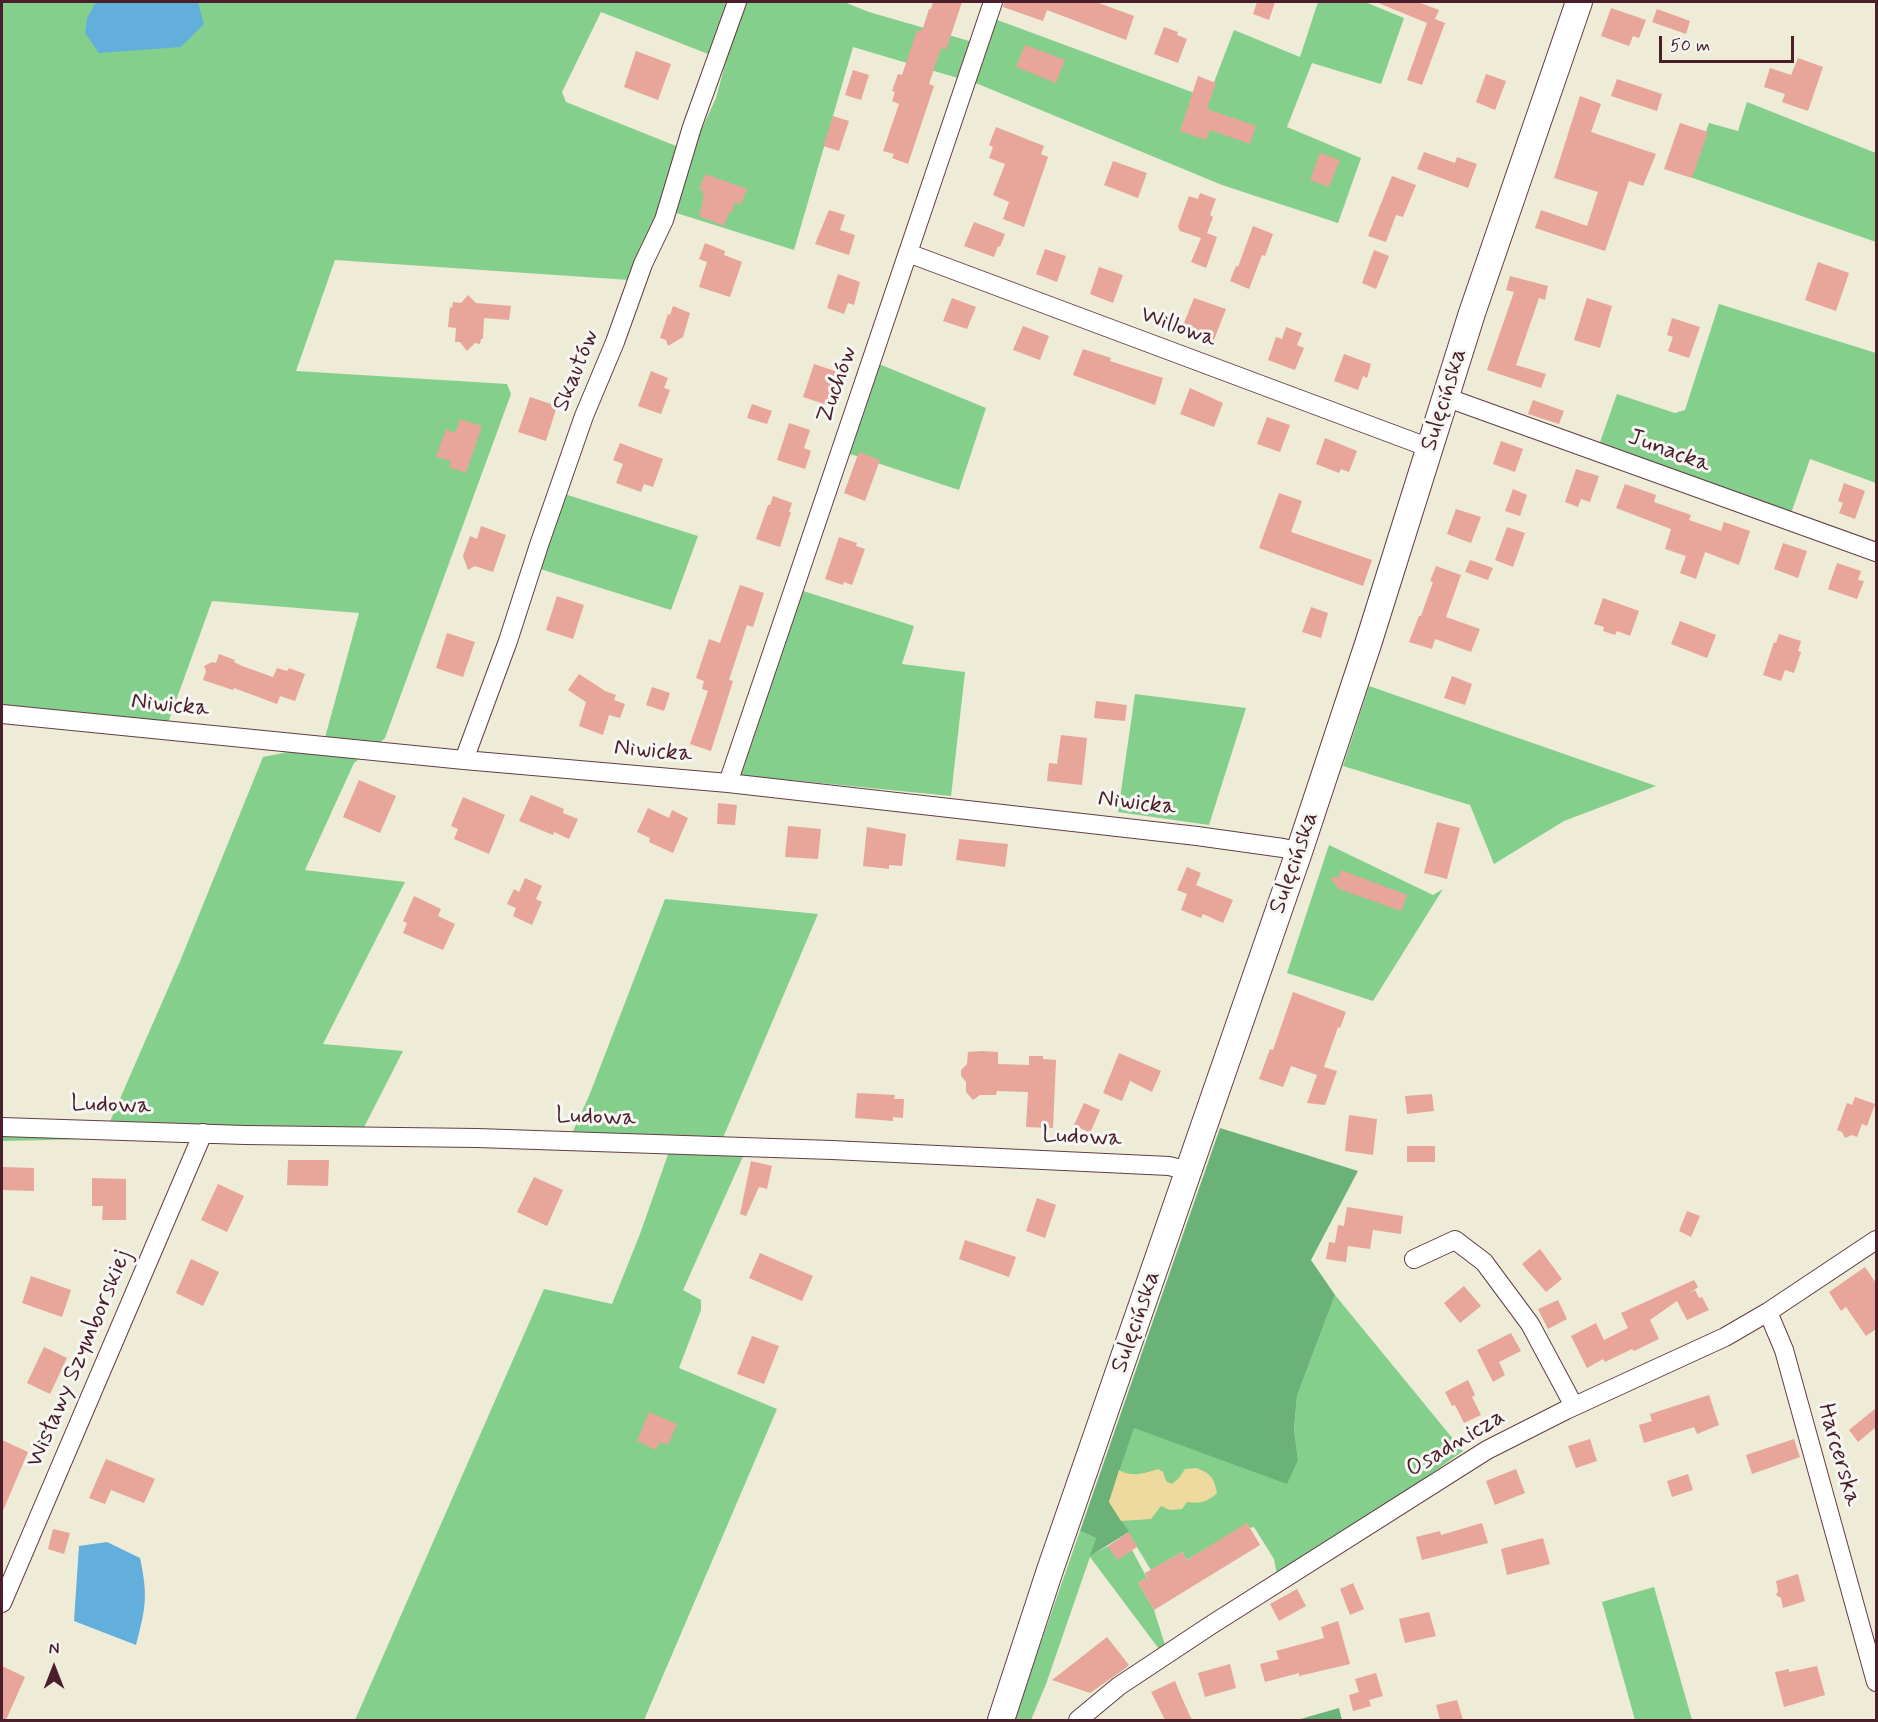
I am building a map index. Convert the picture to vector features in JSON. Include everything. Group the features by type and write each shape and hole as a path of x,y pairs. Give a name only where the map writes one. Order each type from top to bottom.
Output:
{"street":[{"name":"Skautów","path":"464,760 508,641 584,417 615,342 643,264 664,220 692,127 737,2"},
{"name":"Zuchów","path":"728,783 993,2"},
{"name":"Sulęcińska","path":"1001,1720 1050,1570 1122,1368 1299,852 1483,280 1579,2"},
{"name":"Willowa","path":"908,253 1430,448"},
{"name":"Junacka","path":"1445,397 1876,552"},
{"name":"Niwicka","path":"2,714 464,760 728,783 1197,836 1299,852"},
{"name":"Ludowa","path":"2,1127 477,1138 832,1150 1169,1166 1189,1171"},
{"name":"Wisławy Szymborskiej","path":"2,1603 203,1133"},
{"path":"1414,1259 1455,1240 1484,1262 1530,1324 1574,1407"},
{"name":"Osadnicza","path":"1078,1720 1119,1686 1211,1625 1487,1450 1725,1337 1768,1312 1876,1240"},
{"name":"Harcerska","path":"1768,1312 1784,1350 1876,1682"}],"green space":[{"path":"2,2 844,2 869,12 976,43 992,18 1208,98 1234,30 1300,57 1318,2 1365,2 1404,18 1381,84 1312,63 1287,127 1361,158 1338,223 1222,185 978,84 853,47 794,250 670,211 644,281 335,260 296,371 507,384 511,394 385,738 354,763 305,870 405,882 323,1044 403,1051 359,1137 189,1137 2,1141 2,1130 105,1133 181,959 263,757 323,745 359,613 212,601 165,731 2,717","holes":["601,12 726,61 716,98 691,152 566,102 562,92"]},
{"path":"1747,102 1876,153 1876,242 1690,177 1709,123 1738,131"},
{"path":"1719,304 1876,353 1876,483 1810,459 1789,519 1599,445 1617,394 1675,413 1685,410"},
{"path":"879,364 986,408 959,490 841,451"},
{"path":"558,492 698,536 671,610 537,568"},
{"path":"800,590 914,626 902,664 965,672 951,796 739,775"},
{"path":"1369,686 1656,786 1564,821 1494,864 1470,805 1343,766"},
{"path":"1135,694 1246,708 1209,825 1118,812"},
{"path":"1329,845 1433,895 1443,889 1373,1001 1287,973"},
{"path":"665,899 818,914 722,1140 745,1152 683,1290 701,1300 701,1310 679,1368 777,1409 644,1720 355,1720 544,1289 612,1304 640,1234 671,1146 568,1142 589,1096"},
{"path":"1220,1128 1358,1171 1311,1260 1335,1295 1297,1396 1294,1429 1298,1460 1287,1484 1134,1428 1109,1502 1129,1532 1090,1556 1096,1538 1080,1531"},
{"path":"1335,1295 1463,1451 1373,1515 1277,1575 1274,1559 1254,1527 1250,1528 1247,1524 1187,1560 1182,1552 1151,1570 1109,1502 1134,1427 1298,1460 1294,1429 1297,1396"},
{"path":"1080,1531 1096,1538 1091,1555 1108,1546 1117,1559 1132,1550 1147,1578 1138,1583 1154,1610 1165,1645 1159,1649 1090,1557 1046,1684 1031,1720 1014,1720"},
{"path":"1654,1587 1692,1720 1635,1720 1602,1602"},
{"path":"1339,1708 1342,1720 1297,1720"}],"sand":[{"path":"1196,1468 1208,1474 1215,1483 1217,1493 1207,1500 1187,1502 1182,1509 1170,1510 1161,1506 1151,1519 1121,1521 1109,1502 1119,1470 1133,1474 1158,1469 1163,1472 1166,1481 1172,1484 1185,1469"}],"water":[{"path":"96,2 198,2 204,24 181,47 99,53 85,33 87,18"},
{"path":"107,1542 140,1558 145,1602 136,1645 74,1621 79,1546"}],"building":[{"path":"933,2 962,2 946,50 941,48 929,84 934,86 908,164 892,158 894,154 883,151 899,104 892,101 895,92 892,91 898,74 902,75 917,30 922,31"},
{"path":"1004,2 1096,2 1134,16 1126,40 1047,10 1043,21 1003,7"},
{"path":"1257,2 1275,2 1269,20 1253,14"},
{"path":"1376,2 1418,2 1439,10 1435,19 1445,23 1422,85 1407,80 1427,23"},
{"path":"1611,8 1646,20 1639,38 1633,36 1629,46 1601,36"},
{"path":"1657,9 1690,21 1686,34 1652,22"},
{"path":"1164,27 1178,32 1177,35 1187,39 1178,63 1154,54"},
{"path":"1025,45 1065,60 1056,83 1016,67"},
{"path":"636,51 671,64 658,100 624,87"},
{"path":"1798,58 1823,67 1808,111 1782,102 1785,94 1764,87 1770,68 1791,75"},
{"path":"853,70 869,75 861,100 845,95"},
{"path":"1486,74 1506,81 1495,110 1476,102"},
{"path":"1198,76 1216,83 1207,109 1256,126 1250,144 1210,130 1206,140 1180,131"},
{"path":"1617,79 1662,94 1657,111 1611,96"},
{"path":"1580,96 1601,104 1591,132 1656,154 1643,186 1629,181 1605,251 1535,228 1541,210 1587,226 1598,192 1554,178"},
{"path":"833,116 849,121 839,151 823,146"},
{"path":"1680,123 1708,132 1692,178 1664,169"},
{"path":"996,127 1044,146 1041,154 1048,157 1024,227 1003,219 1009,202 993,195 1005,164 989,158 993,147 989,145"},
{"path":"1424,152 1455,163 1457,157 1477,164 1468,188 1417,169"},
{"path":"1320,153 1340,160 1329,187 1310,180"},
{"path":"1113,161 1147,173 1138,198 1104,185"},
{"path":"705,174 747,189 741,205 735,202 732,213 729,212 724,226 699,216 704,191 699,190"},
{"path":"1392,176 1416,185 1403,217 1396,215 1386,242 1368,236"},
{"path":"1200,193 1216,199 1207,233 1217,237 1206,268 1191,262 1201,238 1180,231 1178,226 1189,196 1198,199"},
{"path":"829,210 845,215 840,230 855,235 849,255 815,244"},
{"path":"974,222 1005,234 994,257 964,246"},
{"path":"1253,226 1273,234 1249,289 1230,281 1236,266 1238,267"},
{"path":"705,243 725,251 724,255 742,262 730,297 699,287 707,262 699,259"},
{"path":"1045,249 1066,256 1057,282 1036,274"},
{"path":"1374,250 1389,256 1376,289 1362,283"},
{"path":"1818,262 1849,273 1836,311 1805,300"},
{"path":"1099,267 1123,275 1113,303 1090,294"},
{"path":"838,274 860,282 854,305 848,303 844,314 827,308"},
{"path":"1510,276 1548,286 1545,300 1539,298 1516,365 1546,374 1541,388 1487,370 1514,292 1506,290"},
{"path":"468,295 476,303 511,306 509,320 484,318 483,339 480,344 475,343 467,351 460,342 455,342 456,328 448,327 450,307 452,308 453,302 461,303"},
{"path":"952,298 976,307 967,329 943,321"},
{"path":"1194,298 1226,309 1214,340 1182,328"},
{"path":"1587,298 1612,306 1600,348 1574,340"},
{"path":"673,306 690,313 683,337 668,346 666,340 660,338"},
{"path":"1672,318 1700,327 1689,358 1668,351 1673,337 1667,335"},
{"path":"1023,326 1049,336 1040,360 1013,350"},
{"path":"1286,327 1302,333 1297,345 1304,348 1295,370 1268,360 1276,337 1282,339"},
{"path":"1083,349 1111,358 1110,361 1163,378 1155,405 1073,375"},
{"path":"1344,354 1371,364 1367,378 1363,376 1358,390 1334,381"},
{"path":"814,364 838,372 827,405 803,397"},
{"path":"651,371 668,378 664,388 670,390 661,414 638,406"},
{"path":"1190,388 1223,403 1214,427 1180,414"},
{"path":"530,397 557,406 546,441 518,432"},
{"path":"1533,400 1564,411 1559,424 1528,414"},
{"path":"752,404 772,411 767,424 747,418"},
{"path":"1267,417 1290,425 1280,452 1257,444"},
{"path":"460,419 482,426 466,473 449,467 451,461 436,457 446,429 455,433"},
{"path":"789,423 810,430 804,448 811,451 805,469 777,460"},
{"path":"1325,438 1357,451 1349,472 1341,469 1339,473 1316,464"},
{"path":"1501,441 1523,449 1515,472 1493,464"},
{"path":"620,443 663,459 653,487 644,484 641,492 616,483 623,464 613,460"},
{"path":"859,452 880,460 865,501 844,493"},
{"path":"1576,469 1599,476 1590,502 1581,499 1578,507 1565,502"},
{"path":"1844,483 1865,491 1855,519 1839,513 1843,503 1838,501"},
{"path":"1625,484 1656,495 1654,502 1691,515 1689,520 1721,531 1724,522 1750,531 1739,565 1705,552 1696,579 1680,573 1686,556 1665,549 1671,529 1616,508"},
{"path":"1513,489 1527,495 1520,516 1505,511"},
{"path":"1279,493 1302,501 1291,532 1372,560 1363,586 1259,548"},
{"path":"773,496 792,503 780,547 756,539"},
{"path":"1456,509 1481,517 1471,543 1447,534"},
{"path":"481,526 506,535 493,572 475,566 468,570 463,556 470,536 477,539"},
{"path":"1507,527 1525,533 1513,567 1495,560"},
{"path":"839,537 857,543 856,546 865,549 852,585 844,582 843,585 825,579"},
{"path":"1783,543 1807,551 1798,578 1774,569"},
{"path":"1470,560 1493,568 1488,580 1465,572"},
{"path":"1837,563 1861,571 1858,580 1864,581 1857,599 1828,589"},
{"path":"1436,566 1461,575 1446,617 1480,629 1471,652 1435,639 1432,649 1409,642 1419,616 1421,616"},
{"path":"740,585 764,593 753,627 747,625 729,680 733,681 711,751 690,744 708,691 702,689 704,681 696,678 709,639 720,643"},
{"path":"557,596 584,605 573,639 546,630"},
{"path":"1603,598 1639,611 1630,636 1617,631 1615,635 1603,631 1604,627 1594,624"},
{"path":"1311,607 1328,613 1321,638 1302,632"},
{"path":"1680,621 1716,635 1707,658 1671,644"},
{"path":"447,633 475,642 463,677 436,668"},
{"path":"1779,634 1801,641 1798,651 1801,652 1794,673 1785,670 1781,681 1763,675"},
{"path":"219,654 235,660 234,662 242,666 273,677 277,668 287,671 289,668 305,674 295,701 280,696 277,704 234,688 233,690 203,680 206,671 204,666 212,662 216,663"},
{"path":"579,674 605,691 616,695 614,700 625,704 620,718 609,715 603,735 579,726 586,702 568,690"},
{"path":"1452,676 1472,684 1465,705 1444,698"},
{"path":"652,687 670,693 664,711 646,705"},
{"path":"1096,701 1127,705 1125,721 1094,718"},
{"path":"1061,735 1087,738 1082,785 1047,781 1049,763 1057,764"},
{"path":"359,780 396,796 380,833 343,817"},
{"path":"531,795 564,809 563,813 578,819 569,839 519,821"},
{"path":"463,797 505,815 489,854 454,839 458,829 451,826"},
{"path":"718,803 737,805 735,825 717,824"},
{"path":"648,808 669,818 672,810 688,818 673,853 649,842 650,838 637,832"},
{"path":"1437,822 1460,828 1447,879 1424,873"},
{"path":"788,826 821,829 818,859 785,857"},
{"path":"867,827 906,834 902,866 889,865 889,869 863,866"},
{"path":"959,839 1008,844 1005,867 956,860"},
{"path":"1187,867 1201,873 1196,885 1233,900 1223,923 1203,914 1201,918 1181,910 1187,894 1177,890"},
{"path":"1341,870 1407,895 1401,911 1339,889 1330,878 1339,877"},
{"path":"525,878 542,886 536,899 542,902 532,925 513,916 516,908 507,904 514,889 519,892"},
{"path":"414,896 441,909 438,916 455,924 443,950 403,933 407,923 403,921"},
{"path":"1293,992 1346,1012 1340,1028 1338,1027 1324,1067 1337,1071 1325,1105 1307,1103 1317,1075 1291,1066 1283,1087 1259,1079 1270,1049 1273,1050"},
{"path":"968,1052 998,1052 998,1064 1029,1065 1029,1056 1043,1056 1043,1059 1056,1060 1053,1128 1026,1127 1028,1092 997,1091 996,1095 980,1095 973,1100 966,1092 966,1082 961,1076 961,1070 967,1064"},
{"path":"1119,1053 1161,1071 1152,1092 1130,1081 1122,1101 1103,1093"},
{"path":"857,1093 895,1095 894,1099 904,1099 903,1118 893,1117 893,1121 855,1118"},
{"path":"1432,1094 1434,1111 1407,1114 1405,1096"},
{"path":"1855,1097 1875,1104 1867,1126 1862,1124 1857,1137 1852,1135 1845,1138 1842,1132 1837,1130 1847,1103 1852,1105"},
{"path":"1084,1103 1100,1110 1090,1133 1074,1125"},
{"path":"1349,1115 1377,1119 1373,1155 1345,1151"},
{"path":"1407,1146 1435,1146 1435,1162 1407,1162"},
{"path":"288,1160 329,1160 328,1186 287,1185"},
{"path":"751,1161 772,1166 767,1189 759,1187 746,1216 740,1214"},
{"path":"3,1167 34,1168 34,1191 3,1190"},
{"path":"534,1177 563,1190 547,1226 517,1212"},
{"path":"92,1178 126,1179 126,1220 102,1220 103,1206 92,1206"},
{"path":"218,1184 244,1196 227,1232 201,1220"},
{"path":"1037,1198 1056,1205 1045,1238 1026,1231"},
{"path":"1347,1207 1403,1216 1401,1234 1373,1230 1370,1249 1348,1246 1346,1262 1326,1259 1329,1242 1335,1243 1338,1225 1344,1226"},
{"path":"1687,1211 1700,1216 1691,1237 1679,1231"},
{"path":"965,1240 1016,1257 1009,1277 959,1259"},
{"path":"1540,1249 1562,1279 1546,1292 1522,1264"},
{"path":"760,1253 813,1276 802,1301 749,1278"},
{"path":"191,1259 219,1272 203,1306 176,1293"},
{"path":"1865,1267 1876,1283 1876,1329 1866,1336 1846,1307 1841,1311 1829,1292"},
{"path":"31,1276 71,1290 62,1317 22,1303"},
{"path":"1694,1280 1698,1287 1688,1294 1695,1290 1709,1310 1687,1320 1677,1301 1650,1320 1659,1339 1605,1362 1603,1359 1587,1368 1571,1336 1596,1323 1604,1340 1628,1328 1621,1313"},
{"path":"1464,1286 1481,1306 1460,1323 1444,1303"},
{"path":"1558,1300 1567,1319 1548,1329 1538,1309"},
{"path":"1511,1333 1521,1351 1499,1362 1505,1375 1493,1382 1477,1350"},
{"path":"752,1336 779,1346 764,1384 737,1374"},
{"path":"44,1347 67,1358 50,1394 27,1383"},
{"path":"1468,1380 1475,1395 1472,1397 1481,1415 1464,1423 1445,1392"},
{"path":"1709,1395 1719,1425 1697,1434 1694,1427 1644,1443 1639,1425 1652,1421 1650,1414"},
{"path":"1876,1408 1876,1427 1858,1442 1849,1430"},
{"path":"649,1412 677,1424 668,1445 660,1442 656,1450 637,1441"},
{"path":"1590,1439 1597,1461 1576,1468 1568,1446"},
{"path":"1794,1439 1800,1457 1752,1474 1746,1455"},
{"path":"2,1440 28,1452 2,1513"},
{"path":"106,1459 155,1479 144,1503 111,1490 105,1504 89,1498"},
{"path":"1516,1469 1525,1493 1495,1505 1486,1481"},
{"path":"1688,1474 1693,1490 1672,1497 1667,1481"},
{"path":"1247,1523 1260,1545 1154,1610 1138,1583 1147,1578 1145,1573 1182,1552 1187,1560"},
{"path":"1482,1523 1488,1543 1422,1560 1416,1537 1440,1531 1441,1535"},
{"path":"53,1529 70,1533 64,1554 48,1549"},
{"path":"1129,1532 1137,1547 1117,1560 1108,1546"},
{"path":"1543,1538 1550,1564 1507,1575 1501,1549"},
{"path":"1798,1574 1805,1601 1783,1608 1781,1598 1776,1595 1778,1591 1776,1581"},
{"path":"1353,1583 1364,1609 1350,1615 1340,1589"},
{"path":"1297,1589 1306,1606 1279,1621 1270,1604"},
{"path":"1429,1612 1436,1636 1405,1643 1399,1619"},
{"path":"1338,1621 1350,1664 1265,1682 1260,1664 1279,1659 1276,1651 1324,1638 1321,1627"},
{"path":"1107,1637 1129,1665 1123,1670 1090,1693 1052,1680"},
{"path":"1230,1664 1236,1688 1205,1697 1198,1673"},
{"path":"2,1666 25,1677 6,1720 2,1720"},
{"path":"1817,1666 1825,1695 1784,1707 1775,1672 1789,1669 1789,1672"},
{"path":"1376,1673 1383,1696 1369,1700 1371,1706 1353,1711 1349,1695 1359,1692 1355,1679"},
{"path":"1175,1681 1192,1720 1165,1720 1151,1692"},
{"path":"1457,1700 1463,1720 1440,1720 1436,1705"}]}
